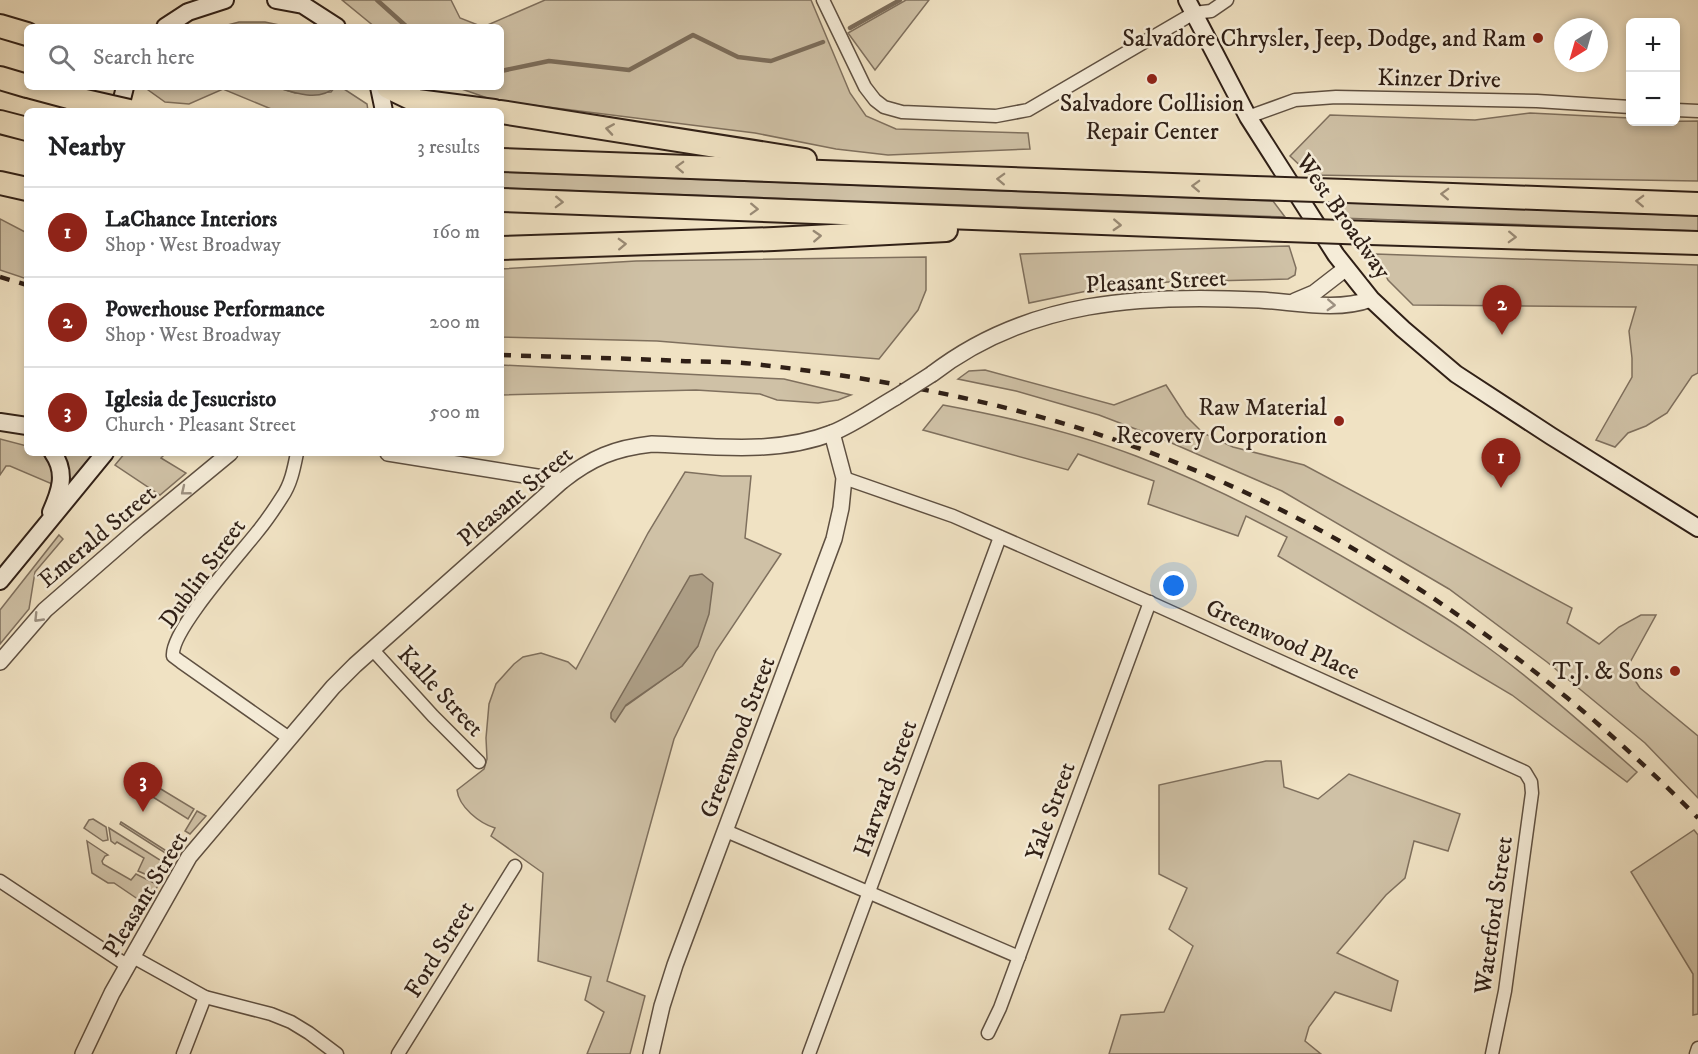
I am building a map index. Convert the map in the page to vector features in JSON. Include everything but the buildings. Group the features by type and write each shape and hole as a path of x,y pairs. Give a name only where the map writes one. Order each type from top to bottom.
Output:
{"highway":[{"path":"0,26 24,33"},
{"path":"0,78 24,85"},
{"path":"43,90 116,108"},
{"path":"394,90 417,101 471,108"},
{"path":"504,112 895,175"},
{"path":"0,122 24,128"},
{"path":"504,160 1698,204"},
{"path":"0,183 24,188"},
{"path":"504,200 1088,223 1698,243"},
{"path":"504,248 774,239 1088,223"}],"main road":[{"path":"170,24 201,0"},
{"path":"188,12 225,0"},
{"path":"276,0 301,3 333,24"},
{"name":"West Broadway","path":"1191,7 1248,117 1345,269 1371,299 1456,374 1698,528"},
{"path":"120,108 124,90"},
{"path":"380,90 383,108"},
{"path":"5,423 24,426"},
{"path":"5,423 24,432"},
{"path":"43,530 58,497 62,479 54,456"},
{"path":"0,581 103,456"}],"street":[{"path":"823,0 866,87 880,104 902,112 996,116 1035,106 1191,7 1211,11 1227,0"},
{"name":"Kinzer Drive","path":"1248,117 1295,100 1336,97 1537,101 1626,107"},
{"path":"1680,110 1698,111"},
{"name":"Pleasant Street","path":"1290,302 1314,294 1345,269"},
{"name":"Pleasant Street","path":"83,1054 99,1018 189,857 333,687 372,649 579,468 599,457 634,446 652,444 765,446 805,441 832,433 896,397 997,333 1067,310 1123,301 1184,297 1347,306 1371,299"},
{"name":"Greenwood Street","path":"651,1054 675,965 829,557 841,508 844,478 832,433"},
{"name":"Emerald Street","path":"0,662 45,610 226,456"},
{"name":"Dublin Street","path":"290,738 181,662 173,656 173,652 175,644 196,609 284,495 291,480 296,456"},
{"path":"407,456 562,481"},
{"name":"Greenwood Place","path":"844,478 953,516 1150,602 1517,767 1527,774 1531,781"},
{"name":"Harvard Street","path":"809,1054 1000,537"},
{"name":"Yale Street","path":"988,1033 996,1020 1150,602"},
{"name":"Kalle Street","path":"372,649 479,762"},
{"name":"Waterford Street","path":"1492,1054 1505,991 1532,793 1531,781"},
{"path":"726,831 1019,957"},
{"name":"Ford Street","path":"398,1054 515,866"},
{"path":"0,881 130,962 205,997 291,1022 338,1054"},
{"path":"183,1054 205,997"},
{"path":"1696,1054 1698,1048"}],"shaded area":[{"path":"342,0 451,0 460,18 475,24 371,24"},
{"path":"545,0 811,0 850,93 866,116 896,129 1028,133 1030,149 888,155 836,149 755,133 493,100 465,90 504,90 504,24 490,24"},
{"path":"906,0 929,0 875,70 848,33"},
{"path":"265,22 275,24 231,24"},
{"path":"148,90 221,90 189,104 165,102"},
{"path":"225,90 286,90 295,93 346,90 367,104 368,108 269,108"},
{"path":"286,90 331,90 314,95"},
{"path":"1530,113 1626,118 1626,126 1680,126 1680,121 1698,121 1698,181 1310,175 1290,156 1330,115 1475,120"},
{"path":"504,172 1273,201 1285,217 504,188"},
{"path":"1323,201 1698,216 1698,231 1340,218"},
{"path":"0,219 24,231 24,278 0,270"},
{"path":"1289,246 1296,268 1295,275 1288,279 1168,282 1087,291 1029,303 1020,254"},
{"path":"1375,254 1698,265 1698,373 1692,376 1667,413 1646,426 1628,433 1615,447 1596,440 1632,377 1629,331 1636,307 1413,305 1388,280"},
{"path":"926,257 926,290 918,310 879,359 657,341 504,337 504,269 636,261"},
{"path":"504,365 784,379 851,395 818,403 777,400 760,394 696,390 504,395"},
{"path":"985,370 1114,405 1166,385 1186,416 1203,433 1233,447 1304,465 1572,608 1567,623 1599,644 1619,627 1641,615 1656,615 1627,668 1640,688 1698,736 1698,798 1645,743 1547,662 1449,589 1282,491 1167,441 1099,415 1016,391 958,379 969,371"},
{"path":"943,405 1041,426 1113,447 1195,480 1281,522 1405,593 1459,627 1535,684 1637,772 1627,782 1512,695 1278,556 1287,537 1246,516 1238,536 1148,504 1154,481 1078,454 1068,470 923,430"},
{"path":"0,439 24,445 24,456 44,456 53,475 52,484 6,466 0,475"},
{"path":"64,456 96,456 75,482 69,478 68,465"},
{"path":"122,456 163,456 161,458 186,473 160,495 115,465"},
{"path":"685,472 751,476 745,538 781,554 716,651 674,739 607,981 645,996 630,1054 587,1054 604,1012 585,1000 591,977 538,961 543,873 491,836 495,828 471,814 457,790 484,769 487,759 489,704 496,684 523,657 541,653 568,662 576,669 648,533","holes":["698,646 682,666 626,706"]},
{"path":"59,535 63,539 35,572 29,609 0,644 0,610"},
{"path":"702,574 713,583 709,614 698,646 682,666 626,705 615,722 611,718 611,713 690,576"},
{"path":"1266,761 1281,761 1284,787 1318,799 1349,774 1460,814 1448,851 1414,841 1405,878 1386,895 1337,953 1398,981 1391,1011 1335,992 1309,1027 1305,1041 1321,1054 1109,1054 1121,1015 1164,1012 1193,946 1169,929 1187,888 1159,874 1159,785"},
{"path":"141,777 194,809 188,819 140,789 143,785 137,782"},
{"path":"197,811 206,816 190,834 185,831"},
{"path":"93,819 106,827 108,840 103,841 84,828 89,820"},
{"path":"121,822 168,852 175,843 179,846 173,858 120,824"},
{"path":"109,828 168,865 161,881 138,871 144,858 117,842 115,844 111,841"},
{"path":"1694,830 1698,835 1698,1014 1693,1015 1693,974 1631,872"},
{"path":"87,841 108,855 102,861 103,864 131,880 136,874 158,885 148,906 114,883 108,883 92,873"}],"waterway":[{"path":"377,0 404,24"},
{"path":"850,28 900,0"},
{"path":"504,70 549,61 629,70 693,35 738,57 771,61 823,42"}],"railway":[{"path":"0,277 24,284"},
{"path":"504,355 736,362 828,373 1012,409 1140,449 1229,485 1316,528 1399,576 1479,630 1556,688 1629,751 1698,818"}],"place":[{"name":"Salvadore Chrysler, Jeep, Dodge, and Ram","path":"1538,38"},
{"name":"Salvadore Collision Repair Center","path":"1152,79"},
{"name":"Powerhouse Performance","path":"1502,335"},
{"name":"Raw Material Recovery Corporation","path":"1339,421"},
{"name":"LaChance Interiors","path":"1501,488"},
{"name":"T.J. & Sons","path":"1675,671"},
{"name":"Iglesia de Jesucristo","path":"143,812"}]}
